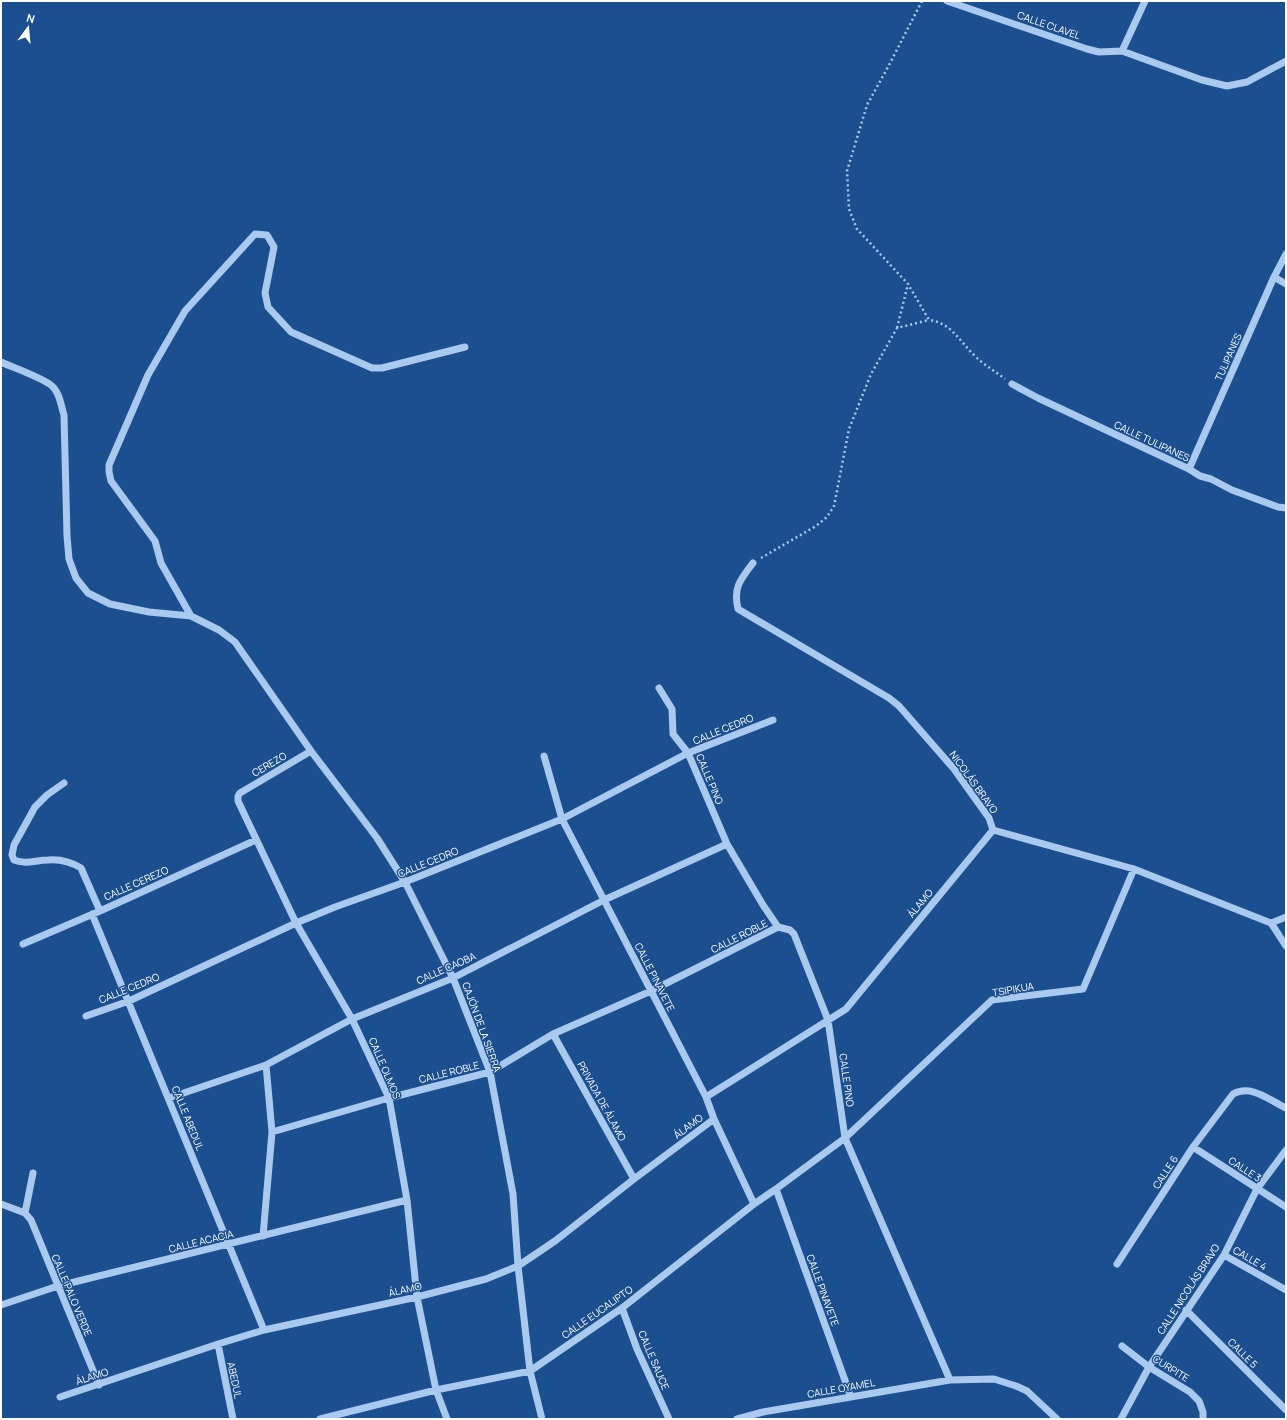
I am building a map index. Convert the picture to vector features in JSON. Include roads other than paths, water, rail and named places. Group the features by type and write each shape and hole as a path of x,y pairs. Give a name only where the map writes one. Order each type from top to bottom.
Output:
{"street":[{"name":"CALLE CLAVEL","path":"947,1 1099,52 1122,51"},
{"path":"1145,1 1122,51 1202,80 1227,86 1247,82 1286,61"},
{"path":"190,616 161,563 155,541 111,481 109,465 148,376 185,311 255,234 267,235 274,247 265,293 266,301 268,307 291,332 372,368 382,368 465,347"},
{"name":"TULIPANES","path":"1189,469 1274,277 1286,254"},
{"path":"1274,277 1286,284"},
{"path":"1,362 46,382 53,387 59,396 64,415 67,536 69,559 76,578 88,593 110,604 149,612 190,616"},
{"name":"CALLE TULIPANES","path":"1012,384 1038,398 1189,469 1200,476 1211,479 1232,490 1278,507 1286,508"},
{"name":"NICOLÁS BRAVO","path":"753,563 744,575 736,590 738,609 900,706 954,769 989,818 993,830 1134,870 1271,923"},
{"name":"CAJÓN DE LA SIERRA","path":"190,616 219,630 234,642 311,751 377,838 405,882 453,978 490,1072 514,1194 518,1266 530,1371 542,1419"},
{"name":"CALLE PINO","path":"659,688 672,709 673,734 688,753 727,844 763,905 778,927 790,930 794,934 828,1020 845,1138 950,1380"},
{"name":"CALLE CEDRO","path":"86,1016 129,1001 335,907 405,882 562,819 688,753 773,720"},
{"name":"CEREZO","path":"238,796 240,793 311,751"},
{"name":"CALLE PINAVETE","path":"544,756 562,819 706,1097 714,1119 754,1204"},
{"path":"64,783 47,795 35,807 14,845 12,855 14,860 22,863 48,860 63,861 81,868 100,911"},
{"name":"CALLE OLMOS","path":"238,796 238,801 296,924 352,1019 389,1098 407,1200 417,1297 436,1390 447,1419"},
{"name":"ÁLAMO","path":"706,1097 846,1009 993,830"},
{"name":"CALLE CEREZO","path":"23,944 100,911 256,840"},
{"name":"CALLE CAOBA","path":"169,1098 266,1065 352,1019 453,978 604,900 727,844"},
{"name":"TSIPIKUA","path":"845,1138 992,1000 1082,989 1134,870"},
{"name":"CALLE ABEDUL","path":"92,914 264,1330"},
{"path":"1286,917 1271,923 1286,946"},
{"name":"CALLE ROBLE","path":"272,1132 389,1098 490,1072 553,1034 651,991 778,927"},
{"name":"PRIVADA DE ÁLAMO","path":"553,1034 634,1179"},
{"path":"263,1236 272,1132 266,1065"},
{"name":"CALLE 6","path":"1117,1264 1193,1147 1233,1094 1240,1090 1252,1091 1286,1108"},
{"name":"ÁLAMO","path":"60,1397 264,1330 417,1297 486,1280 518,1266 556,1241 634,1179 714,1119"},
{"name":"CALLE EUCALIPTO","path":"320,1419 436,1390 530,1371 622,1308 754,1204 776,1190 845,1138"},
{"name":"CALLE 3","path":"1193,1147 1286,1207"},
{"name":"CALLE NICOLÁS BRAVO","path":"1121,1419 1149,1367 1224,1255 1257,1189 1286,1150"},
{"path":"1,1204 25,1213 33,1172"},
{"name":"CALLE PINAVETE","path":"776,1190 851,1397"},
{"name":"CALLE ACACIA","path":"1,1305 58,1286 407,1200"},
{"name":"CALLE PALO VERDE","path":"25,1213 31,1220 99,1385"},
{"name":"CALLE 4","path":"1224,1255 1286,1290"},
{"name":"CALLE SAUCE","path":"622,1308 637,1349 669,1419"},
{"name":"CALLE 5","path":"1186,1310 1286,1410"},
{"name":"ABEDUL","path":"218,1344 234,1419"},
{"name":"CURPITE","path":"1122,1346 1149,1367 1190,1392 1198,1401 1203,1415"},
{"path":"950,1380 994,1379 1016,1386 1027,1391 1057,1419"},
{"name":"CALLE OYAMEL","path":"737,1419 763,1412 950,1380"}]}
